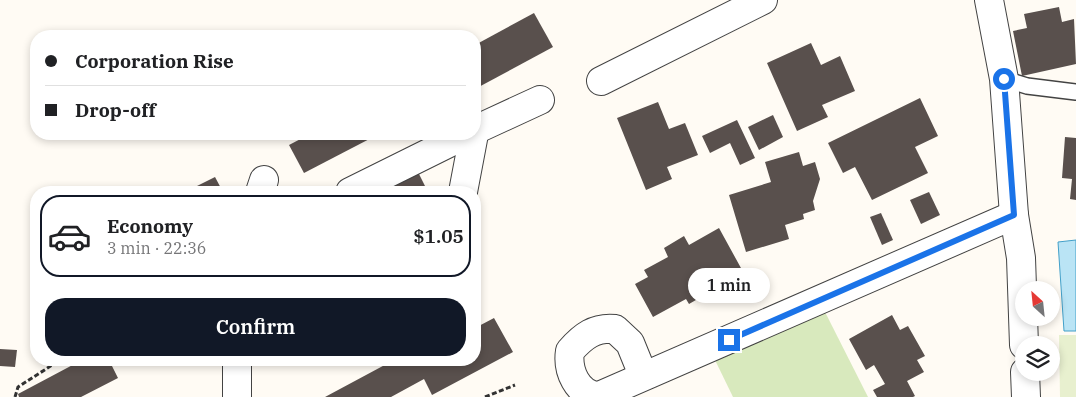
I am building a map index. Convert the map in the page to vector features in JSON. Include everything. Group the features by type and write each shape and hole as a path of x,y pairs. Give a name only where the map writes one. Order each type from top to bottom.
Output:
{"street":[{"path":"601,81 763,0"},
{"path":"989,0 1004,79 1014,215 1020,258 1024,336"},
{"path":"481,127 540,100"},
{"path":"362,186 455,140"},
{"path":"465,186 473,140"},
{"path":"643,375 693,356 1014,215"},
{"path":"237,366 237,397"},
{"path":"1025,381 1026,397"}],"lane":[{"path":"1004,79 1027,86 1076,92"}],"path":[{"path":"15,397 18,387 51,366"},
{"path":"485,397 515,385"}],"green space":[{"path":"824,310 868,397 733,397 715,360"},
{"path":"1076,335 1076,397 1060,397 1059,336"}],"water":[{"path":"1076,240 1076,331 1064,331 1058,242"}],"building":[{"path":"1059,7 1062,22 1074,19 1076,64 1022,76 1013,31 1027,28 1024,14"},
{"path":"534,13 553,47 481,86 481,42"},
{"path":"811,43 821,65 840,56 855,91 822,105 828,117 797,131 767,63"},
{"path":"920,98 938,136 915,147 928,173 872,200 855,167 843,173 828,143"},
{"path":"658,102 669,129 685,123 698,155 667,167 672,179 646,190 617,118"},
{"path":"773,115 783,137 759,150 748,127"},
{"path":"737,120 755,158 740,165 730,143 710,153 702,136"},
{"path":"1065,137 1076,138 1076,200 1070,199 1072,179 1062,178"},
{"path":"299,140 367,140 304,173 289,145"},
{"path":"799,152 803,166 815,162 820,179 813,201 815,210 803,214 804,219 785,225 789,239 746,252 729,195 771,182 765,162"},
{"path":"416,168 425,186 381,186"},
{"path":"215,177 220,186 197,186"},
{"path":"929,192 940,215 921,224 910,200"},
{"path":"881,213 893,240 882,245 870,217"},
{"path":"719,228 747,279 711,300 708,293 689,304 686,299 653,317 635,284 648,277 644,270 668,257 664,248 684,236 689,245"},
{"path":"892,315 900,330 908,326 925,356 917,360 924,372 907,381 915,396 913,397 877,397 873,390 885,384 874,365 866,370 849,339"},
{"path":"494,318 513,352 432,395 424,379 391,397 325,397 383,366 481,366 481,325"},
{"path":"0,349 17,350 15,367 0,366"},
{"path":"71,366 112,366 118,378 81,397 19,397 18,394"}],"route":[{"path":"729,340 1014,215 1004,79"}]}
